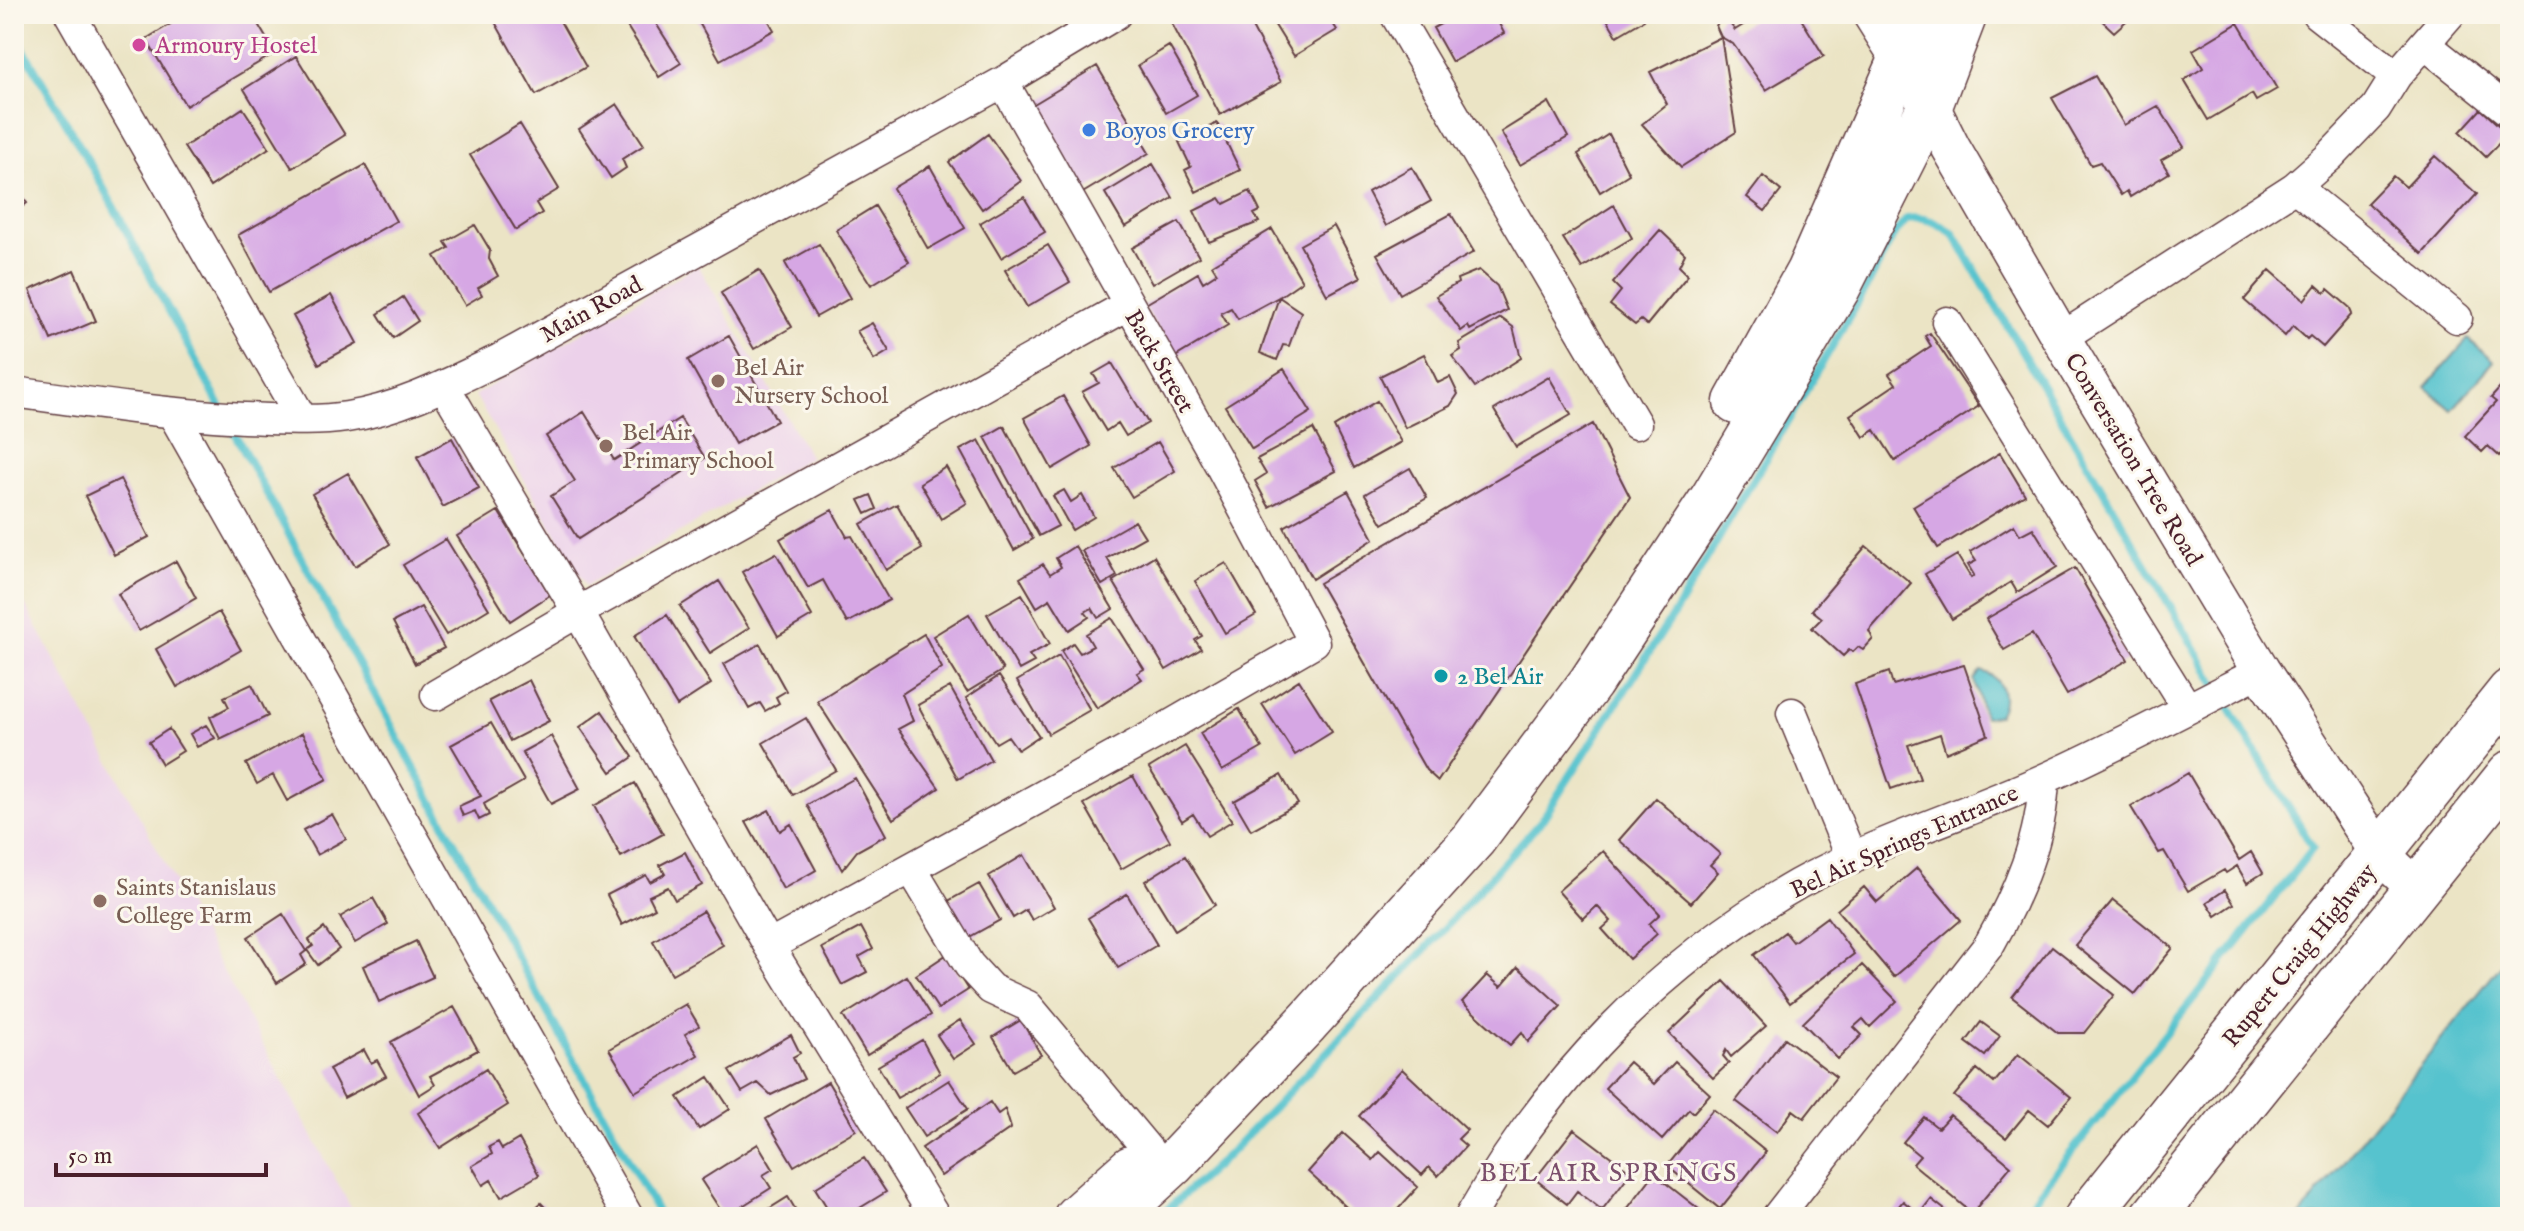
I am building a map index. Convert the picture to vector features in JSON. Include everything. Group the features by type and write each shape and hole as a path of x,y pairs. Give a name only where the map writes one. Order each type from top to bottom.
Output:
{"main road":[{"path":"1076,1217 1141,1141 1292,1009 1455,823 1570,665 1691,483 1808,272 1901,60 1918,14"},
{"path":"1115,1217 1172,1165 1297,1034 1474,839 1591,682 1713,497 1837,290 1930,106 1965,14"},
{"name":"Rupert Craig Highway","path":"2087,1217 2510,691"},
{"name":"Rupert Craig Highway","path":"2153,1217 2510,773"}],"street":[{"path":"70,14 302,419"},
{"name":"Main Road","path":"14,392 173,414 302,419 347,417 444,386 514,352 1003,82 1116,14"},
{"path":"1395,14 1636,424"},
{"name":"Conversation Tree Road","path":"1872,14 1930,106 2251,676 2380,854 2417,889"},
{"path":"2317,14 2396,76"},
{"path":"2061,338 2295,187 2376,108 2396,76 2450,14"},
{"path":"2425,44 2510,112"},
{"name":"Back Street","path":"911,868 1157,733 1314,642 1219,463 1003,82"},
{"path":"2295,187 2457,318"},
{"path":"436,695 578,612 1128,305"},
{"path":"1947,322 2194,704"},
{"path":"444,386 578,612 769,946 935,1217"},
{"path":"173,414 628,1217"},
{"name":"Bel Air Springs Entrance","path":"1470,1217 1494,1174 1533,1120 1594,1046 1666,975 1731,927 1799,884 2044,779 2251,676"},
{"path":"1792,713 1852,859"},
{"path":"1777,1217 1989,945 2010,907 2029,857 2043,809 2044,779"},
{"path":"769,946 911,868 969,965 991,989 1028,1006 1141,1141"}],"shaded area":[{"name":"Bel Air Primary School","path":"698,265 810,457 586,586 475,395"},
{"name":"Saints Stanislaus College Farm","path":"14,584 356,1217 14,1217"}],"water":[{"path":"2468,339 2494,361 2452,410 2426,387"},
{"path":"1981,671 1994,677 2001,688 2003,701 1998,715 1984,717 1974,680"},
{"path":"2510,954 2510,1217 2299,1217"}],"building":[{"path":"187,14 252,14 275,53 186,106 146,39"},
{"path":"509,14 556,14 586,67 536,95 495,22"},
{"path":"632,14 650,14 681,63 659,77 623,20"},
{"path":"705,14 765,14 774,30 720,60 697,19"},
{"path":"1186,14 1245,14 1281,82 1220,115 1171,22"},
{"path":"1268,14 1327,14 1337,30 1294,56"},
{"path":"1459,14 1494,14 1504,33 1452,62 1433,28"},
{"path":"1604,14 1640,14 1644,20 1617,36"},
{"path":"1722,14 1735,30 1761,14 1798,14 1824,56 1766,90 1733,44 1721,37 1716,26"},
{"path":"2095,14 2134,14 2114,32"},
{"path":"2238,23 2277,89 2256,101 2252,94 2208,120 2184,80 2203,68 2193,50"},
{"path":"1721,37 1736,132 1681,167 1642,124 1667,104 1650,72"},
{"path":"1169,46 1197,95 1166,113 1138,65"},
{"path":"296,56 345,135 292,168 244,89"},
{"name":"Boyos Grocery","path":"1097,66 1149,153 1081,194 1029,107"},
{"path":"2095,76 2124,125 2158,106 2184,147 2161,160 2169,173 2130,197 2127,191 2121,195 2100,162 2091,165 2052,98"},
{"path":"1549,102 1568,137 1520,165 1501,132"},
{"path":"617,104 644,145 622,159 626,168 611,178 579,129"},
{"path":"243,108 269,148 210,187 184,147"},
{"path":"2481,109 2508,134 2486,157 2460,132"},
{"path":"1217,123 1240,170 1196,192 1185,170 1191,167 1179,142"},
{"path":"520,124 559,189 536,203 542,213 516,230 470,155"},
{"path":"988,134 1021,181 982,209 949,162"},
{"path":"1609,134 1629,174 1600,192 1578,154"},
{"path":"2435,156 2477,194 2422,254 2367,203 2393,176 2406,187"},
{"path":"1153,164 1173,198 1125,227 1105,193"},
{"path":"365,165 396,221 269,292 238,235"},
{"path":"930,166 965,228 928,249 893,188"},
{"path":"1412,167 1431,201 1386,226 1368,192"},
{"path":"1763,176 1781,191 1765,211 1747,197"},
{"path":"14,186 27,203 14,213"},
{"path":"1250,191 1260,211 1254,214 1259,222 1209,242 1194,211 1220,198 1224,204"},
{"path":"1024,197 1045,232 1001,258 980,223"},
{"path":"1614,205 1632,238 1582,268 1563,238"},
{"path":"875,206 909,262 871,285 836,230"},
{"path":"1451,214 1474,252 1400,294 1377,254"},
{"path":"1179,222 1199,257 1152,284 1132,248"},
{"path":"475,225 490,250 489,259 498,276 478,288 482,295 465,305 435,256 449,248 445,242"},
{"path":"1334,226 1361,277 1327,295 1300,245"},
{"path":"1272,229 1302,281 1238,319 1231,308 1221,313 1228,325 1175,357 1144,305 1198,273 1203,282 1217,273 1212,265"},
{"path":"1660,230 1685,254 1679,266 1688,275 1647,325 1641,320 1635,325 1610,305 1621,291 1613,283"},
{"path":"819,244 850,298 816,317 785,263"},
{"path":"1048,245 1070,282 1027,307 1005,270"},
{"path":"74,270 96,321 51,340 30,290"},
{"path":"759,270 792,327 754,349 721,293"},
{"path":"1479,270 1497,286 1507,310 1470,330 1468,326 1461,331 1436,296 1458,283 1457,279"},
{"path":"2270,270 2304,300 2316,285 2325,293 2328,289 2349,307 2352,314 2323,347 2310,336 2307,339 2293,326 2285,336 2244,300"},
{"path":"331,295 357,343 319,364 293,316"},
{"path":"403,297 418,321 393,338 378,314"},
{"path":"1279,297 1301,312 1289,346 1283,345 1277,360 1260,353"},
{"path":"1501,318 1513,327 1521,358 1475,387 1452,356 1461,350 1459,343"},
{"path":"872,323 889,351 874,360 857,331"},
{"path":"1930,333 1979,406 1895,461 1875,430 1864,437 1850,415 1896,384 1889,374 1931,346 1925,336"},
{"path":"729,336 777,421 735,444 688,360"},
{"path":"1424,354 1438,383 1450,377 1458,394 1450,406 1405,428 1380,376"},
{"path":"1112,363 1148,423 1126,436 1118,423 1106,431 1082,392 1099,383 1093,374"},
{"path":"1284,369 1311,412 1252,449 1225,406"},
{"path":"1549,377 1571,415 1516,447 1494,410"},
{"path":"2510,377 2510,445 2499,456 2488,446 2482,452 2465,436 2496,402 2491,398"},
{"path":"1063,396 1091,446 1052,469 1024,418"},
{"path":"1377,401 1401,442 1354,468 1334,427"},
{"path":"584,412 614,460 680,418 705,458 578,539 551,496 575,481 546,436"},
{"name":"2 Bel Air","path":"1593,424 1630,497 1438,781 1426,770 1319,583"},
{"path":"1004,426 1058,526 1039,536 985,437"},
{"path":"1313,429 1336,471 1269,507 1255,481 1266,474 1257,459"},
{"path":"452,438 479,488 443,507 417,457"},
{"path":"979,440 1033,539 1014,550 960,450"},
{"path":"1158,442 1175,471 1132,497 1114,468"},
{"path":"2000,453 2025,495 1938,548 1913,506"},
{"path":"946,467 967,503 941,519 920,483"},
{"path":"1410,468 1427,498 1383,524 1365,494"},
{"path":"348,473 390,544 355,566 312,494"},
{"path":"120,479 149,537 114,555 85,496"},
{"path":"1064,490 1071,502 1082,495 1094,517 1072,530 1053,496"},
{"path":"1348,491 1374,539 1312,579 1284,527"},
{"path":"871,495 877,509 866,514 859,500"},
{"path":"897,504 922,549 886,570 861,524"},
{"path":"832,510 847,537 852,536 889,600 847,623 823,580 808,588 780,539"},
{"path":"498,511 550,595 510,621 457,536"},
{"path":"1135,521 1145,537 1107,558 1117,576 1102,585 1082,551"},
{"path":"2014,525 2020,535 2033,528 2057,567 2017,592 2011,582 1952,619 1925,574 1957,555 1971,578 1974,575 1968,565 1976,561 1970,552"},
{"path":"446,539 489,609 446,635 403,565"},
{"path":"1075,546 1113,609 1098,618 1092,608 1085,612 1089,617 1069,630 1050,599 1037,607 1020,578 1043,564 1050,574 1061,567 1056,558"},
{"path":"1866,546 1911,583 1869,631 1873,639 1863,650 1858,647 1843,656 1812,628 1822,618 1812,610"},
{"path":"776,553 812,616 778,636 742,572"},
{"path":"1154,556 1202,636 1195,640 1201,649 1166,670 1113,581"},
{"path":"176,561 196,598 139,631 118,594"},
{"path":"1226,563 1256,615 1225,633 1195,581"},
{"path":"2075,568 2128,660 2067,695 2032,634 2004,650 1986,619"},
{"path":"719,581 749,628 710,653 680,606"},
{"path":"1022,594 1050,644 1029,655 1034,662 1019,670 987,614"},
{"path":"421,607 444,648 415,664 393,622"},
{"path":"219,612 241,650 177,687 156,649"},
{"path":"969,614 1003,670 967,692 933,636"},
{"path":"667,615 711,684 677,706 634,636"},
{"path":"1112,618 1144,669 1137,673 1142,679 1097,708 1061,651 1073,643 1080,653 1093,646 1086,634"},
{"path":"924,634 942,668 902,694 913,721 898,729 939,788 893,819 817,701"},
{"path":"760,644 786,691 776,697 779,703 765,711 760,703 749,709 724,664"},
{"path":"1059,656 1090,710 1048,734 1017,681"},
{"path":"1964,665 1988,735 1946,753 1940,734 1908,745 1920,779 1891,789 1855,684 1889,672 1893,685"},
{"path":"999,676 1039,736 1018,750 1008,736 996,743 966,698"},
{"path":"529,680 549,721 510,741 489,701"},
{"path":"1299,680 1332,732 1295,755 1262,704"},
{"path":"252,684 268,716 220,739 210,717 229,707 224,697"},
{"path":"950,687 991,760 958,779 918,705"},
{"path":"1239,709 1262,748 1222,771 1200,733"},
{"path":"602,711 633,757 611,772 580,727"},
{"path":"806,718 836,770 793,795 763,743"},
{"path":"491,723 524,781 484,804 489,815 479,820 475,811 463,816 459,806 481,796 451,745"},
{"path":"206,725 215,738 197,747 190,734"},
{"path":"169,729 183,751 162,764 149,742"},
{"path":"302,733 327,779 287,801 273,775 257,784 246,764"},
{"path":"551,736 580,789 551,804 522,752"},
{"path":"1185,746 1232,821 1207,836 1193,814 1182,821 1149,768"},
{"path":"2188,773 2239,860 2251,852 2263,873 2247,883 2237,866 2188,891 2164,851 2159,853 2131,807"},
{"path":"1281,775 1298,804 1251,830 1234,801"},
{"path":"1133,776 1170,841 1121,869 1084,804"},
{"path":"855,778 886,835 857,851 842,870 807,805"},
{"path":"635,783 663,834 621,857 594,806"},
{"path":"1656,798 1720,854 1710,865 1718,872 1691,903 1619,840"},
{"path":"769,810 780,831 791,824 816,870 783,889 746,822"},
{"path":"332,814 346,839 317,855 303,830"},
{"path":"1603,851 1660,914 1649,924 1657,934 1629,959 1602,929 1611,921 1597,906 1583,919 1558,891"},
{"path":"685,852 702,885 675,900 668,887 649,896 655,908 622,925 607,895 646,875 650,882 665,874 660,865"},
{"path":"1024,855 1054,907 1032,920 1026,910 1013,918 989,876"},
{"path":"1185,856 1215,905 1175,930 1145,881"},
{"path":"1917,868 1961,920 1894,977 1837,910 1864,887 1877,902"},
{"path":"979,884 1000,920 964,940 943,904"},
{"path":"2225,890 2234,904 2216,916 2207,902"},
{"path":"1127,894 1157,945 1118,968 1088,918"},
{"path":"373,898 388,924 355,943 340,917"},
{"path":"2113,900 2173,948 2135,994 2075,945"},
{"path":"703,911 723,945 672,974 653,941"},
{"path":"283,914 306,951 301,955 306,964 277,983 248,937"},
{"path":"1827,917 1854,954 1790,1003 1754,955 1785,932 1793,942"},
{"path":"861,927 873,949 859,957 867,972 842,985 822,948"},
{"path":"324,928 339,949 318,965 307,950 313,946 309,940"},
{"path":"416,941 433,977 379,1002 363,966"},
{"path":"2052,946 2114,995 2084,1033 2058,1033 2012,997"},
{"path":"946,955 968,990 938,1009 916,975"},
{"path":"1862,965 1897,1001 1870,1027 1863,1019 1854,1027 1862,1035 1838,1059 1803,1023"},
{"path":"1518,967 1561,1006 1528,1042 1522,1032 1510,1045 1462,1002 1487,975 1501,987"},
{"path":"907,976 931,1015 867,1055 843,1016"},
{"path":"1724,981 1766,1026 1731,1057 1726,1050 1723,1056 1729,1063 1713,1078 1669,1033"},
{"path":"686,1004 699,1026 685,1034 698,1055 635,1092 609,1049"},
{"path":"454,1007 478,1050 430,1076 435,1085 419,1095 391,1042"},
{"path":"960,1020 976,1044 953,1059 937,1035"},
{"path":"1021,1020 1041,1055 1013,1071 993,1037"},
{"path":"1981,1022 2000,1036 1985,1056 1966,1042"},
{"path":"791,1035 800,1053 793,1057 804,1079 771,1095 758,1083 742,1092 729,1071"},
{"path":"1785,1038 1836,1077 1804,1118 1793,1110 1777,1132 1736,1101"},
{"path":"922,1040 940,1073 897,1098 878,1066"},
{"path":"364,1050 371,1063 377,1060 386,1076 344,1098 329,1069"},
{"path":"2018,1054 2071,1097 2048,1125 2029,1110 2006,1138 1954,1096 1977,1069 1994,1083"},
{"path":"1629,1062 1654,1084 1675,1062 1710,1094 1693,1113 1689,1109 1662,1140 1605,1088"},
{"path":"486,1069 508,1105 440,1148 418,1113"},
{"path":"1402,1069 1467,1130 1458,1139 1466,1146 1438,1176 1429,1167 1422,1175 1359,1116"},
{"path":"709,1077 730,1109 699,1129 678,1097"},
{"path":"949,1080 968,1109 924,1137 905,1108"},
{"path":"828,1082 856,1130 794,1166 766,1119"},
{"path":"990,1102 998,1114 1005,1109 1011,1128 941,1176 922,1148"},
{"path":"1713,1109 1766,1152 1720,1209 1667,1166"},
{"path":"1950,1115 2011,1166 1972,1213 1913,1164 1920,1156 1903,1142 1924,1117 1938,1128"},
{"path":"1574,1129 1631,1172 1602,1210 1577,1191 1567,1204 1535,1179"},
{"path":"1343,1133 1373,1160 1380,1152 1418,1187 1391,1217 1357,1217 1308,1172"},
{"path":"519,1139 539,1175 501,1197 491,1180 483,1185 472,1166 492,1154 489,1147 498,1142 502,1149"},
{"path":"758,1144 773,1169 763,1175 771,1188 725,1217 701,1180"},
{"path":"864,1158 886,1192 845,1217 833,1217 815,1188"},
{"path":"1654,1174 1709,1217 1621,1217"},
{"path":"788,1197 800,1217 756,1217"},
{"path":"1931,1199 1954,1217 1890,1217 1903,1201 1919,1214"},
{"path":"541,1203 554,1217 525,1217"}],"waterway":[{"path":"14,33 97,176 221,408"},
{"path":"1159,1217 1229,1154 1424,951 1542,820 1677,609 1867,287 1893,236 1907,219 1932,221 1954,234 2217,687"},
{"path":"229,423 660,1217"},
{"path":"2020,1217 2313,848 2224,699"}],"place":[{"name":"Armoury Hostel","path":"139,45"},
{"name":"Boyos Grocery","path":"1089,130"},
{"name":"Bel Air Nursery School","path":"718,381"},
{"name":"Bel Air Primary School","path":"606,446"},
{"name":"2 Bel Air","path":"1441,676"},
{"name":"Saints Stanislaus College Farm","path":"100,901"}],"district":[{"name":"BEL AIR SPRINGS","path":"1609,1172"}]}
